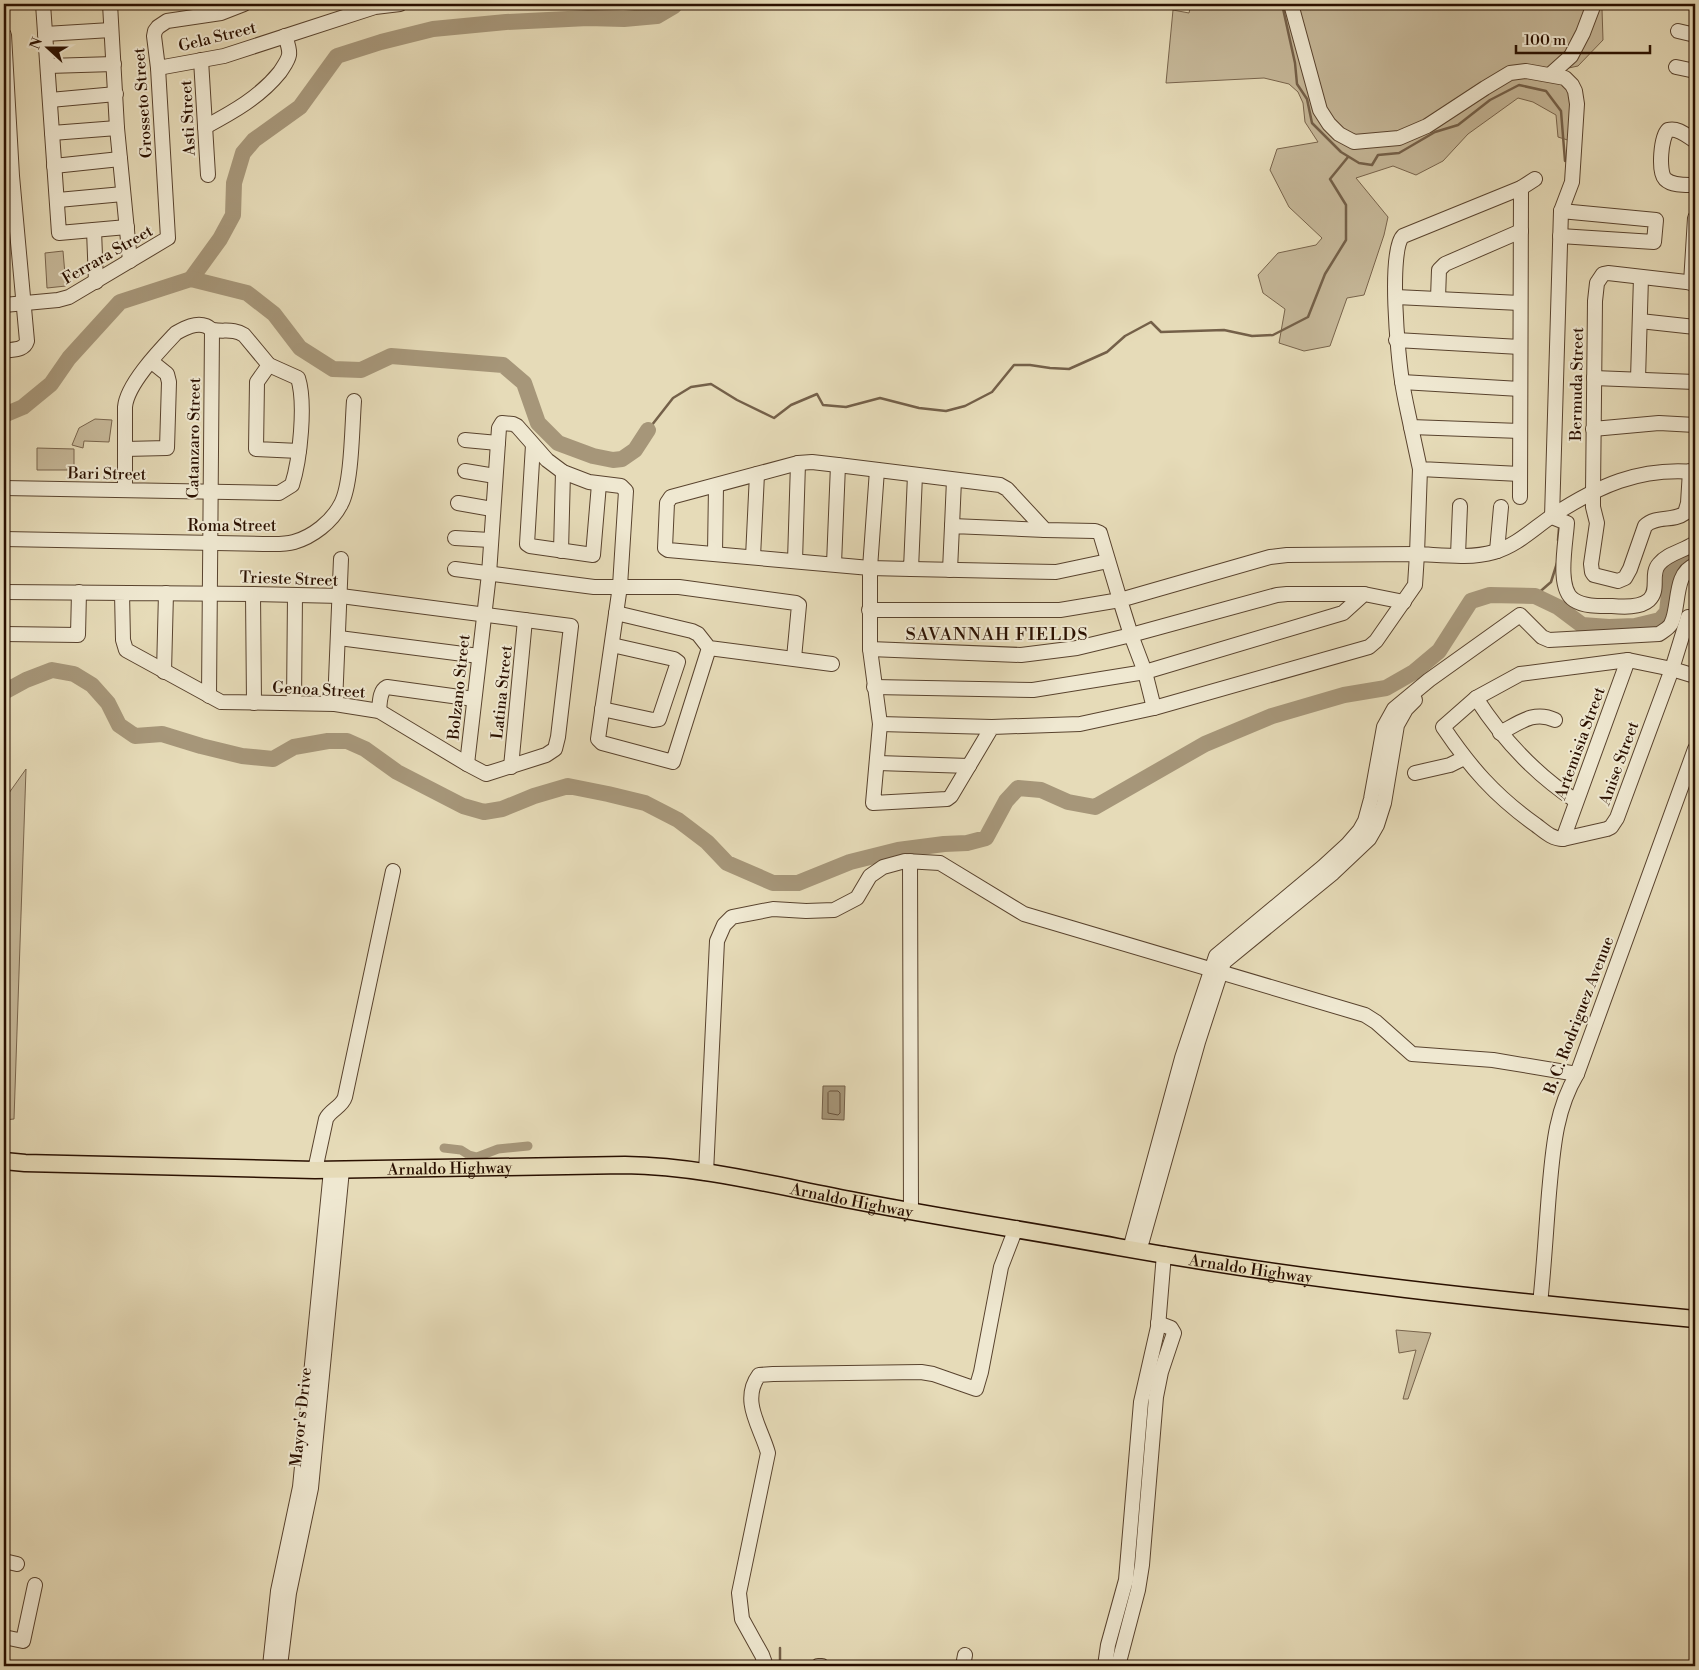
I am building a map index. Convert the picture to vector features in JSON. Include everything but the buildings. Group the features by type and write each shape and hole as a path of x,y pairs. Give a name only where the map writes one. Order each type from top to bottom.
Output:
{"main road":[{"name":"Arnaldo Highway","path":"4,1162 329,1170 625,1165 668,1166 1164,1254 1350,1283 1695,1319"}],"street":[{"path":"44,4 59,233 127,227"},
{"path":"110,4 117,128 130,261"},
{"name":"Grosseto Street","path":"168,238 158,68 154,36 158,26 167,21 220,13 244,4"},
{"name":"Gela Street","path":"158,68 224,56 369,6 400,4"},
{"path":"1291,4 1320,110 1329,124 1339,134 1354,142 1399,138 1427,126 1510,73 1526,71 1551,74 1565,78 1572,85 1577,104 1572,182 1561,211 1552,517"},
{"path":"1551,74 1571,56 1583,33 1594,4"},
{"path":"46,34 111,30"},
{"path":"1678,31 1695,35"},
{"path":"4,35 8,176 27,336 26,345 22,348 4,350"},
{"path":"205,127 238,109 275,79 288,60 290,53 285,36"},
{"name":"Asti Street","path":"201,60 208,174"},
{"path":"48,66 114,64"},
{"path":"1676,67 1695,71"},
{"path":"50,100 116,94"},
{"path":"52,133 117,128"},
{"path":"1695,141 1680,131 1673,129 1668,130 1662,140 1662,176 1666,180 1678,184 1695,185"},
{"path":"54,166 120,159"},
{"path":"880,724 992,727 1080,724 1154,708 1368,647 1376,641 1415,585 1417,554 1420,469 1402,382 1396,340 1398,242 1403,236 1521,188 1536,179"},
{"path":"1520,497 1521,188"},
{"path":"58,200 123,194"},
{"path":"1560,236 1654,242 1656,220 1561,211"},
{"path":"1638,379 1641,277 1693,283 1695,218"},
{"path":"94,230 96,282"},
{"path":"1438,298 1438,270 1445,264 1521,231"},
{"name":"Ferrara Street","path":"4,305 58,300 69,297 168,238"},
{"name":"Bermuda Street","path":"1641,277 1608,273 1603,274 1597,283 1595,301 1593,429 1593,507 1597,523 1591,564 1592,572 1597,577 1622,580 1628,574 1645,526 1649,522 1677,517 1684,513 1688,503 1692,472"},
{"path":"1396,297 1520,303"},
{"path":"1640,321 1695,327"},
{"path":"125,490 125,407 128,394 176,333 184,328 199,324 212,330 233,330 244,335 269,366 257,382 256,449 299,451"},
{"name":"Catanzaro Street","path":"208,696 212,330"},
{"path":"1396,340 1520,347"},
{"path":"125,449 166,448 169,382 167,374 152,362"},
{"name":"Bari Street","path":"4,488 279,493 292,485 298,466 302,392 298,378 269,366"},
{"path":"1594,378 1695,382"},
{"path":"1402,382 1520,390"},
{"name":"Roma Street","path":"4,539 263,544 292,542 306,537 320,529 341,505 346,490 354,400"},
{"name":"Bolzano Street","path":"467,764 489,574 492,509 499,428 502,423 517,426 533,445"},
{"path":"1593,429 1659,423 1695,425"},
{"path":"1412,427 1520,431"},
{"path":"465,440 498,443"},
{"path":"533,445 547,460 563,472 599,484 621,486 626,492 620,586 598,739 602,743 673,762 709,648"},
{"path":"533,445 527,544 530,546 593,555 599,484"},
{"path":"1045,530 1007,489 1000,485 812,462 798,463 671,497 666,503 665,548 668,550 870,568 1056,572 1108,561"},
{"path":"795,561 798,463"},
{"path":"834,564 838,465"},
{"path":"1420,469 1520,474"},
{"path":"877,470 869,610 870,649 880,724 873,803 948,799 992,727"},
{"path":"465,471 495,476"},
{"path":"561,551 563,472"},
{"path":"869,610 1060,610 1120,600 1270,557 1287,555 1476,555 1497,551 1512,544 1593,492 1623,478 1640,474 1692,472"},
{"path":"753,557 757,474"},
{"path":"911,569 915,475"},
{"path":"950,570 954,480"},
{"path":"715,553 716,486"},
{"path":"458,503 492,509"},
{"path":"1458,555 1460,506"},
{"path":"1497,551 1501,508"},
{"path":"1552,517 1567,523 1563,579 1566,591 1573,600 1584,604 1616,606 1643,604 1650,599 1655,591 1656,571 1659,564 1695,543"},
{"path":"952,526 1094,531 1100,533 1131,635 1145,672 1154,708"},
{"path":"455,538 490,540"},
{"path":"335,704 342,559"},
{"path":"1135,1249 1198,1042 1216,970 1334,873 1369,839 1377,825 1384,803 1397,724 1410,704 1523,619 1542,637 1550,640 1658,634 1667,630 1672,624 1681,582 1686,572 1695,565"},
{"path":"454,569 594,587 679,587 796,603 799,605 794,658"},
{"name":"Trieste Street","path":"4,592 341,596 571,626"},
{"path":"4,634 78,635 79,592"},
{"name":"Genoa Street","path":"122,592 123,640 126,650 208,696 221,702 335,704 379,711 486,774 546,755 555,749 571,626"},
{"path":"164,672 166,593"},
{"path":"253,594 254,703"},
{"path":"870,649 1021,654 1078,648 1277,595 1287,594 1364,594 1404,602"},
{"path":"874,687 1033,690 1145,672 1343,613 1364,594"},
{"path":"294,703 295,595"},
{"path":"616,613 692,631 698,634 709,648 832,664"},
{"name":"Anise Street","path":"1563,839 1603,830 1611,827 1614,823 1672,668 1688,617"},
{"name":"Latina Street","path":"511,767 525,620"},
{"path":"339,638 479,656"},
{"path":"602,709 653,720 659,719 678,662 674,659 612,645"},
{"path":"1563,839 1553,837 1515,811 1488,786 1464,758 1442,727 1476,698 1520,674 1628,660 1672,668 1695,676"},
{"name":"Artemisia Street","path":"1563,839 1628,660"},
{"path":"379,711 383,688 387,687 474,699"},
{"path":"1476,698 1500,733 1517,753 1539,774 1576,801"},
{"path":"1500,733 1533,716 1540,715 1555,720"},
{"name":"B. C. Rodriguez Avenue","path":"1540,1304 1552,1157 1559,1117 1567,1091 1577,1074 1692,769 1695,749"},
{"path":"1415,773 1450,765 1464,758"},
{"path":"878,763 969,766"},
{"path":"706,1173 717,941 724,925 732,917 774,909 834,910 857,898 870,876 884,868 905,861 940,863 1024,914 1365,1015 1376,1022 1412,1054 1493,1060 1577,1074"},
{"path":"910,861 911,1210"},
{"name":"Mayor's Drive","path":"280,1666 289,1593 311,1488 312,1426 329,1170 326,1119 344,1101 393,871"},
{"path":"766,1666 762,1654 742,1619 739,1593 768,1453 754,1420 750,1401 753,1382 759,1375 772,1374 921,1372 933,1374 976,1389 1001,1267 1016,1228"},
{"path":"1105,1666 1108,1644 1126,1580 1141,1402 1158,1323 1164,1254"},
{"path":"1118,1666 1139,1584 1156,1397 1161,1372 1174,1333 1170,1328 1158,1323"},
{"name":"Mayor's Drive","path":"270,1666 278,1591 312,1426"},
{"path":"4,1637 23,1640 35,1585"}],"shaded area":[{"path":"1191,4 1600,4 1602,9 1603,40 1578,66 1559,70 1570,87 1574,142 1558,137 1556,115 1533,102 1518,98 1468,134 1443,161 1416,175 1393,166 1356,178 1388,217 1384,235 1364,295 1347,298 1330,346 1304,351 1279,343 1285,309 1263,293 1258,275 1278,253 1316,245 1322,238 1289,207 1270,170 1277,149 1318,142 1305,122 1303,103 1298,92 1289,84 1264,78 1166,83 1173,10 1189,13"},
{"path":"63,251 66,286 47,288 45,253"},
{"path":"95,419 112,420 109,442 84,441 83,448 72,445 79,428"},
{"path":"37,448 74,449 74,470 37,470"},
{"path":"26,769 14,1119 4,1120 4,800"},
{"path":"1396,1330 1431,1333 1408,1399 1403,1399 1416,1350 1399,1353"}],"water":[{"path":"823,1086 845,1086 844,1120 822,1119"}],"waterway":[{"path":"191,279 220,239 233,215 234,183 243,153 254,140 300,107 337,56 381,42 433,29 506,22 588,18 624,19 657,16 674,6 674,4"},
{"path":"1282,4 1295,63 1297,84 1307,99 1312,123 1341,152 1359,163 1372,165 1378,155 1399,153 1435,132 1458,125 1490,100 1519,85 1546,91 1561,111 1565,161"},
{"path":"648,430 673,398 691,387 711,384 737,400 774,418 791,405 817,394 823,405 846,407 880,398 919,408 946,411 965,406 992,392 1014,365 1069,369 1107,352 1125,336 1151,322 1161,332 1224,330 1252,336 1273,335 1308,317 1325,274 1346,240 1346,205 1330,179 1348,157"},
{"path":"4,415 23,407 51,384 69,358 120,302 191,279 247,293 274,314 300,348 333,369 361,370 391,356 503,365 524,383 538,423 558,443 593,456 613,460 622,459 635,450 648,430"},
{"path":"1558,540 1559,528"},
{"path":"4,692 26,680 52,670 74,674 92,685 108,703 119,725 135,736 162,734 242,756 273,759 294,747 328,741 347,741 365,749 397,772 463,806 484,812 502,809 534,796 568,786 608,794 645,803 678,820 707,842 727,863 773,883 798,883 850,862 898,850 967,843 986,838 1006,801 1018,788 1041,790 1068,802 1095,807 1205,744 1272,716 1344,695 1386,688 1414,672 1439,651 1471,601 1490,595 1535,596 1558,607 1582,625 1635,626 1660,620 1667,612 1672,567 1695,555"},
{"path":"1535,596 1551,582 1557,563"},
{"path":"444,1148 461,1150 477,1157 498,1149 528,1146"},
{"path":"780,1648 780,1666"}],"district":[{"name":"SAVANNAH FIELDS","path":"997,634"}]}
